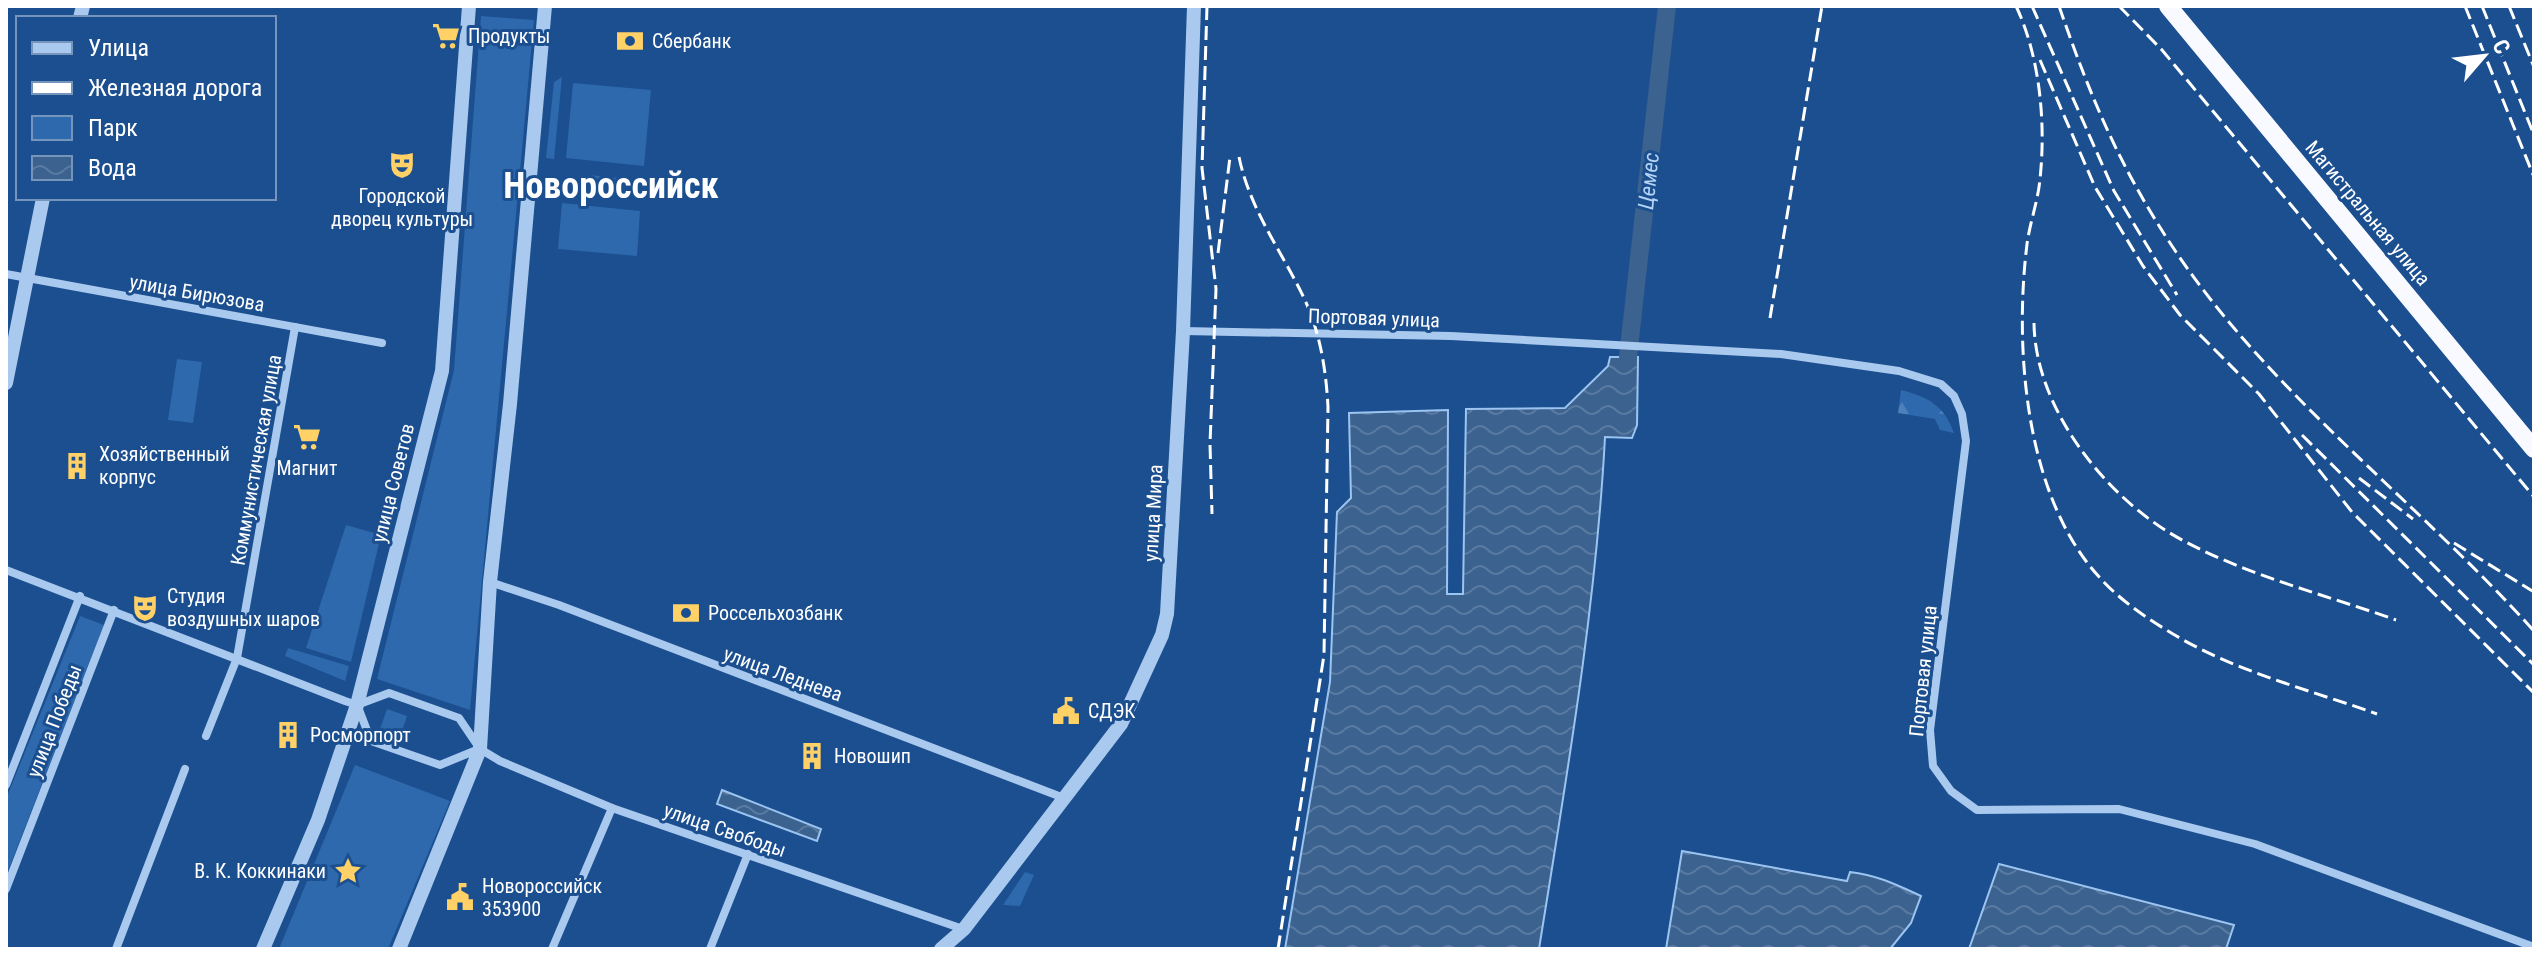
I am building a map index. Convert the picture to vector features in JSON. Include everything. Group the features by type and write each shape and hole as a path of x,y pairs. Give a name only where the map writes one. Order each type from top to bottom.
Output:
{"highway":[{"name":"Магистральная улица","path":"2168,6 2534,449"}],"street":[{"name":"улица Советов","path":"263,949 318,820 357,705 442,371 469,6"},
{"path":"399,949 480,749 490,582 510,404 545,6"},
{"name":"улица Мира","path":"941,949 964,929 1121,724 1162,635 1167,614 1183,331 1194,6"},
{"path":"6,383 43,200"},
{"name":"улица Бирюзова","path":"6,274 382,343"},
{"name":"Коммунистическая улица","path":"206,736 237,658 295,327"},
{"name":"Портовая улица","path":"1183,331 1419,335 1781,354 1899,371 1941,384 1954,396 1962,414 1966,441 1930,730 1933,766 1951,791 1977,810 2119,809 2255,844 2534,947"},
{"path":"6,570 357,705 371,741 440,765 480,749"},
{"name":"улица Леднева","path":"490,582 559,605 1064,798"},
{"name":"улица Победы","path":"6,785 80,596"},
{"name":"улица Победы","path":"6,889 114,610"},
{"name":"улица Свободы","path":"357,705 389,693 424,705 459,718 480,749 500,761 612,808 964,929"},
{"path":"116,949 185,769"},
{"path":"552,949 612,808"},
{"path":"710,949 748,854"}],"green space":[{"path":"481,16 534,20 470,710 377,679 454,370"},
{"path":"562,77 554,159 546,158 554,82"},
{"path":"573,83 651,90 644,166 566,158"},
{"path":"590,175 637,180 635,196 588,191"},
{"path":"562,203 640,211 637,256 558,249"},
{"path":"177,359 202,362 193,423 168,420"},
{"path":"1901,390 1934,404 1945,415 1954,433 1940,430 1935,419 1898,413"},
{"path":"346,525 381,535 351,662 306,648"},
{"path":"80,616 104,625 6,876 6,799"},
{"path":"288,648 349,666 345,681 285,656"},
{"path":"387,709 407,716 400,737 380,729"},
{"path":"355,765 450,801 388,949 279,949"},
{"path":"1025,872 1034,875 1020,906 1003,905"}],"water":[{"path":"1610,357 1638,357 1637,425 1632,438 1605,437 1587,630 1539,949 1285,949 1330,682 1337,512 1351,498 1349,413 1448,410 1447,594 1463,594 1466,409 1565,408 1608,366"},
{"path":"722,790 821,829 817,841 717,804"},
{"path":"1682,851 1847,881 1850,872 1860,873 1921,896 1911,923 1890,949 1666,949"},
{"path":"1999,864 2234,925 2226,949 1969,949"}],"waterway":[{"name":"Цемес","path":"1628,357 1667,6"}],"railway":[{"path":"1207,6 1202,168 1216,289 1210,444 1212,514"},
{"path":"1770,318 1822,6"},
{"path":"2016,6 2036,68 2042,136 2039,187 2027,244 2023,285 2025,375 2041,465 2056,507 2075,546 2109,587 2173,634 2221,659 2377,714"},
{"path":"2032,6 2114,191 2177,295"},
{"path":"2059,6 2083,72 2123,163 2156,222 2215,304 2302,401 2534,631"},
{"path":"2119,6 2162,50 2534,497"},
{"path":"2465,6 2534,177"},
{"path":"2482,6 2534,135"},
{"path":"2509,6 2534,67"},
{"path":"2040,60 2095,187 2143,266 2180,315 2259,394 2352,512 2534,693"},
{"path":"1218,253 1230,157"},
{"path":"1239,157 1258,212 1310,311 1321,351 1328,407 1324,655 1278,949"},
{"path":"2034,323 2038,356 2047,388 2062,420 2081,450 2129,503 2156,524 2209,553 2261,575 2396,620"},
{"path":"2302,435 2534,665"},
{"path":"2359,478 2413,519"},
{"path":"2454,543 2534,592"}],"place":[{"name":"Продукты","path":"446,36"},
{"name":"Сбербанк","path":"630,41"},
{"name":"Городской дворец культуры","path":"402,165"},
{"name":"Магнит","path":"307,437"},
{"name":"Хозяйственный корпус","path":"77,466"},
{"name":"Студия воздушных шаров","path":"145,608"},
{"name":"Россельхозбанк","path":"686,613"},
{"name":"СДЭК","path":"1066,711"},
{"name":"Росморпорт","path":"288,735"},
{"name":"Новошип","path":"812,756"},
{"name":"В. К. Коккинаки","path":"348,871"},
{"name":"Новороссийск 353900","path":"460,897"}],"district":[{"name":"Новороссийск","path":"611,185"}]}
